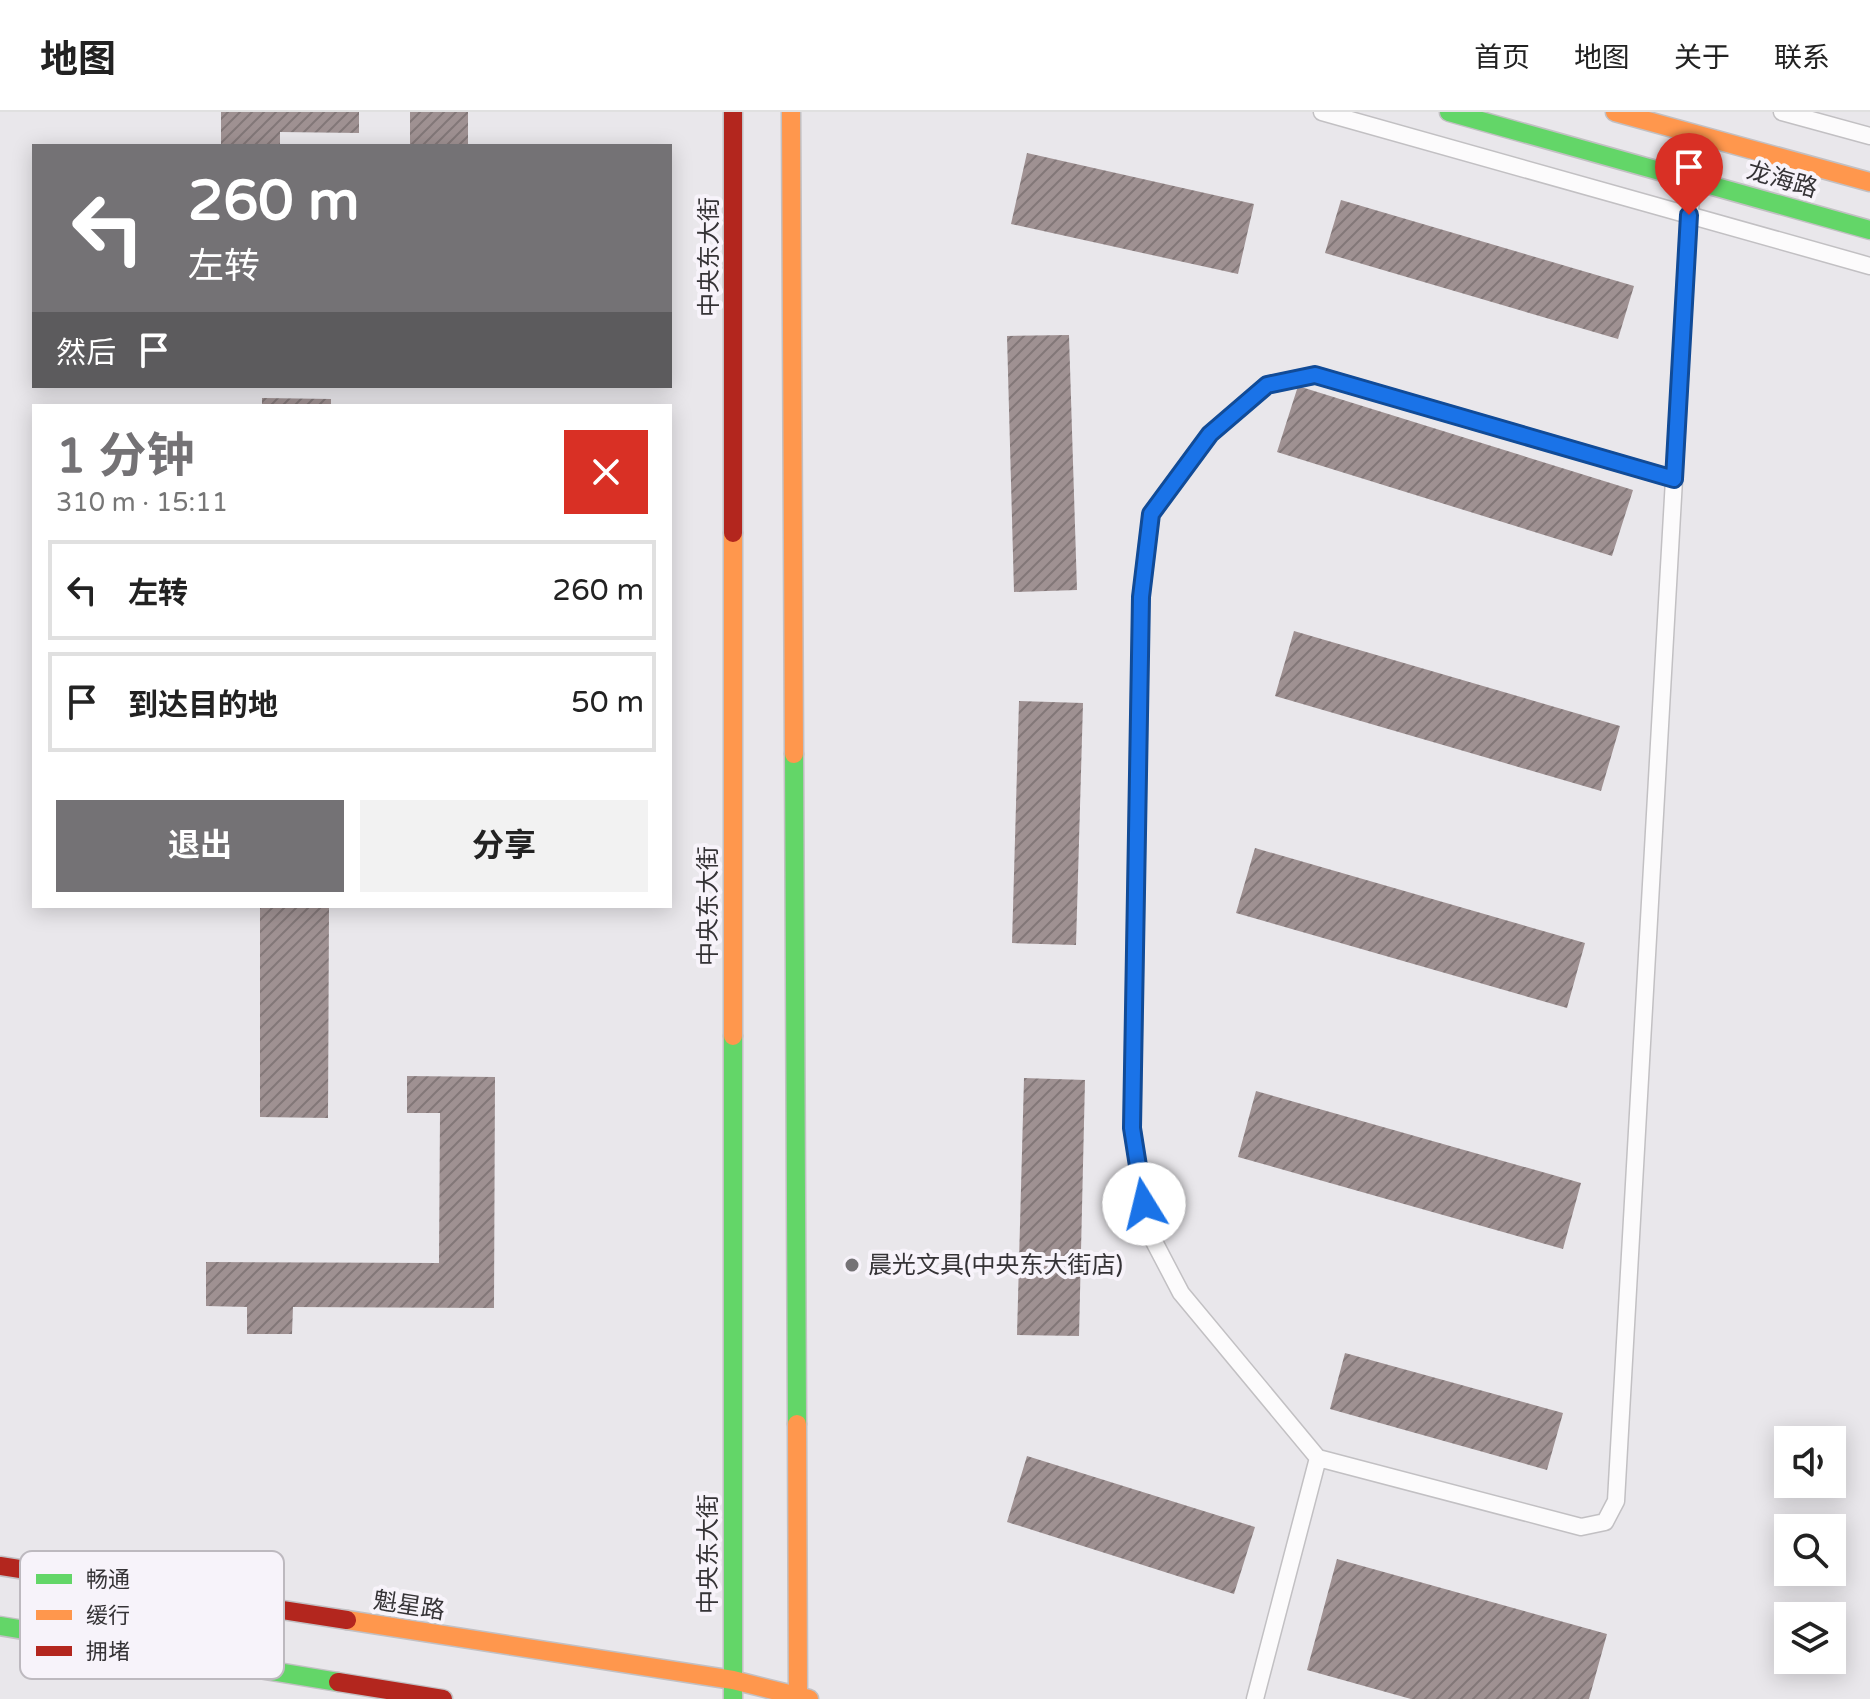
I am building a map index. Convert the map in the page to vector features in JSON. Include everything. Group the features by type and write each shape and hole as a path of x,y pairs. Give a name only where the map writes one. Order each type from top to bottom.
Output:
{"main road":[{"name":"中央东大街","path":"733,112 733,1690"},
{"path":"791,112 802,1698"},
{"name":"龙海路","path":"1449,112 1697,158 1870,182"},
{"name":"龙海路","path":"1615,112 1697,158 1870,230"},
{"name":"魁星路","path":"0,1566 20,1569"},
{"name":"魁星路","path":"284,1614 733,1690 802,1698"},
{"path":"0,1626 20,1629"},
{"path":"284,1673 443,1699"}],"lane":[{"path":"1322,112 1870,266"},
{"path":"1782,112 1870,136"},
{"path":"1674,479 1315,375 1267,385 1210,434 1151,514 1141,597 1132,1128 1148,1230 1181,1293 1318,1458 1581,1527 1605,1522 1616,1501 1689,215 1697,158"},
{"path":"1255,1699 1318,1458"}],"building":[{"path":"221,112 359,112 359,133 280,132 280,144 221,144"},
{"path":"410,112 468,112 468,144 410,144"},
{"path":"1027,153 1254,204 1238,274 1011,224"},
{"path":"1341,200 1634,286 1618,339 1325,253"},
{"path":"1069,335 1077,590 1014,592 1007,336"},
{"path":"1298,386 1633,490 1612,556 1277,452"},
{"path":"262,398 331,399 331,404 262,404"},
{"path":"1294,631 1620,726 1601,791 1275,696"},
{"path":"1019,701 1083,703 1076,945 1012,943"},
{"path":"1255,848 1585,943 1567,1008 1236,913"},
{"path":"260,908 329,908 328,1118 260,1117"},
{"path":"407,1076 495,1077 494,1308 293,1307 292,1334 247,1334 247,1307 206,1306 206,1262 439,1263 440,1113 407,1113"},
{"path":"1024,1078 1085,1080 1079,1336 1017,1335"},
{"path":"1256,1091 1581,1183 1563,1249 1238,1157"},
{"path":"1345,1353 1563,1413 1547,1470 1330,1409"},
{"path":"1027,1456 1255,1527 1234,1594 1007,1522"},
{"path":"1337,1559 1607,1634 1589,1699 1411,1699 1307,1670"}],"traffic: fast":[{"path":"1449,112 1870,230"},
{"path":"794,754 797,1424"},
{"path":"733,1036 733,1699"},
{"path":"0,1626 20,1629"},
{"path":"284,1673 338,1682"}],"traffic: slow":[{"path":"791,112 794,754"},
{"path":"1615,112 1870,182"},
{"path":"733,533 733,1036"},
{"path":"797,1424 798,1699"},
{"path":"347,1620 733,1680 809,1699"}],"traffic: jam":[{"path":"733,112 733,533"},
{"path":"0,1566 20,1569"},
{"path":"284,1610 347,1620"},
{"path":"338,1682 443,1699"}],"place":[{"name":"晨光文具(中央东大街店)","path":"852,1265"}],"route":[{"path":"1144,1204 1132,1128 1141,597 1151,514 1210,434 1267,385 1315,375 1674,479 1689,215"}]}
